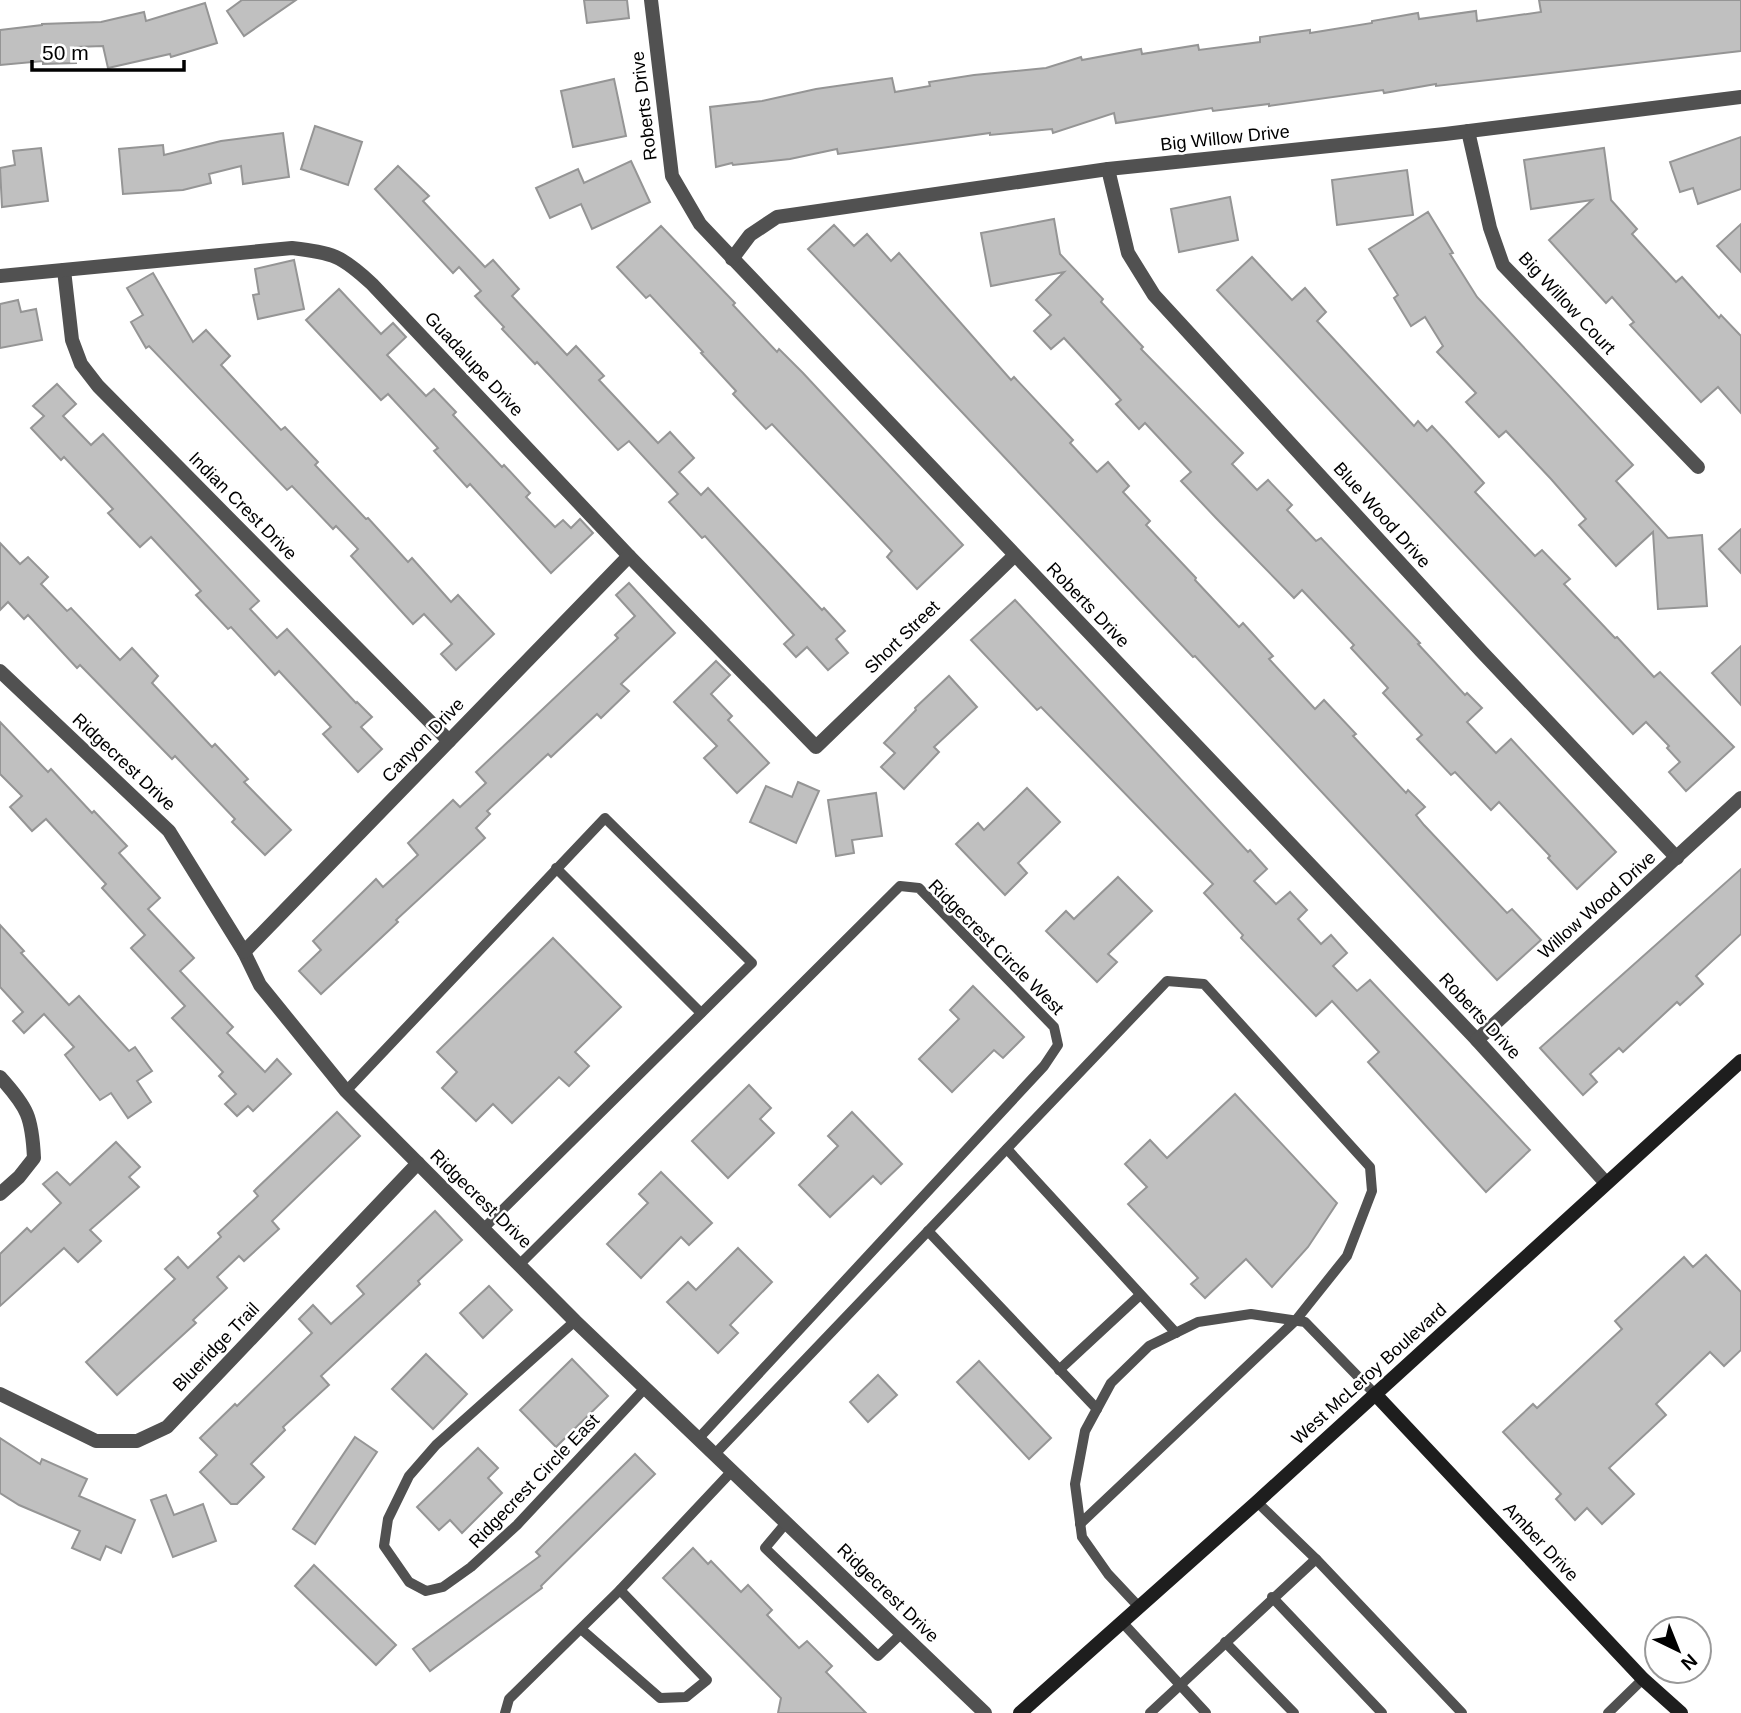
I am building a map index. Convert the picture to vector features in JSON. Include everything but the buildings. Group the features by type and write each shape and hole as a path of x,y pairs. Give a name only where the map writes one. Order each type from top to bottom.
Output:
{"main road":[{"name":"West McLeroy Boulevard","path":"1020,1713 1257,1502 1741,1061"},
{"name":"Amber Drive","path":"1376,1394 1643,1679"},
{"name":"Amber Drive","path":"1650,1685 1681,1713"}],"street":[{"name":"Roberts Drive","path":"651,0 672,176 700,224 1477,1040 1606,1184"},
{"name":"Big Willow Drive","path":"732,259 750,235 777,217 1108,169 1468,131 1741,97"},
{"name":"Big Willow Court","path":"1468,131 1490,228 1503,265 1698,467"},
{"name":"Blue Wood Drive","path":"1108,169 1128,253 1154,295 1676,858"},
{"name":"Guadalupe Drive","path":"0,276 292,248 326,252 348,262 816,747"},
{"name":"Indian Crest Drive","path":"64,270 72,340 81,364 98,386 449,741"},
{"name":"Canyon Drive","path":"244,952 629,556"},
{"name":"Short Street","path":"816,747 1014,556"},
{"name":"Ridgecrest Drive","path":"0,671 169,831 244,952 260,985 346,1091 575,1321 985,1713"},
{"name":"Willow Wood Drive","path":"1477,1040 1741,798"},
{"path":"0,1077 30,1115 34,1158 19,1177 0,1194"},
{"name":"Blueridge Trail","path":"0,1394 96,1441 136,1441 167,1427 418,1163"}],"lane":[{"path":"346,1091 605,818 752,963 483,1229"},
{"path":"556,868 701,1013"},
{"name":"Ridgecrest Circle West","path":"520,1264 900,886 919,888 1054,1027 1058,1045 1044,1066 698,1439"},
{"path":"714,1454 1167,981 1204,984 1370,1167 1371,1191 1347,1256 1296,1320 1080,1524"},
{"path":"1007,1149 1176,1333"},
{"path":"928,1231 1097,1409"},
{"path":"1059,1370 1140,1295"},
{"path":"1139,1607 1108,1574 1082,1537 1075,1484 1085,1431 1111,1383 1149,1346 1198,1322 1251,1314 1296,1320 1305,1322 1376,1394"},
{"name":"Ridgecrest Circle East","path":"575,1321 436,1445 409,1476 388,1519 384,1546 409,1582 426,1591 443,1587 471,1567 517,1524 646,1387"},
{"path":"505,1713 509,1699 620,1590 732,1471"},
{"path":"1257,1502 1316,1559 1462,1713"},
{"path":"786,1523 765,1548 878,1656 902,1633"},
{"path":"1150,1713 1316,1559"},
{"path":"581,1629 660,1698 686,1697 707,1681 620,1590"},
{"path":"1272,1597 1382,1713"},
{"path":"1122,1622 1206,1713"},
{"path":"1225,1642 1294,1713"},
{"path":"1608,1713 1643,1679"}]}
